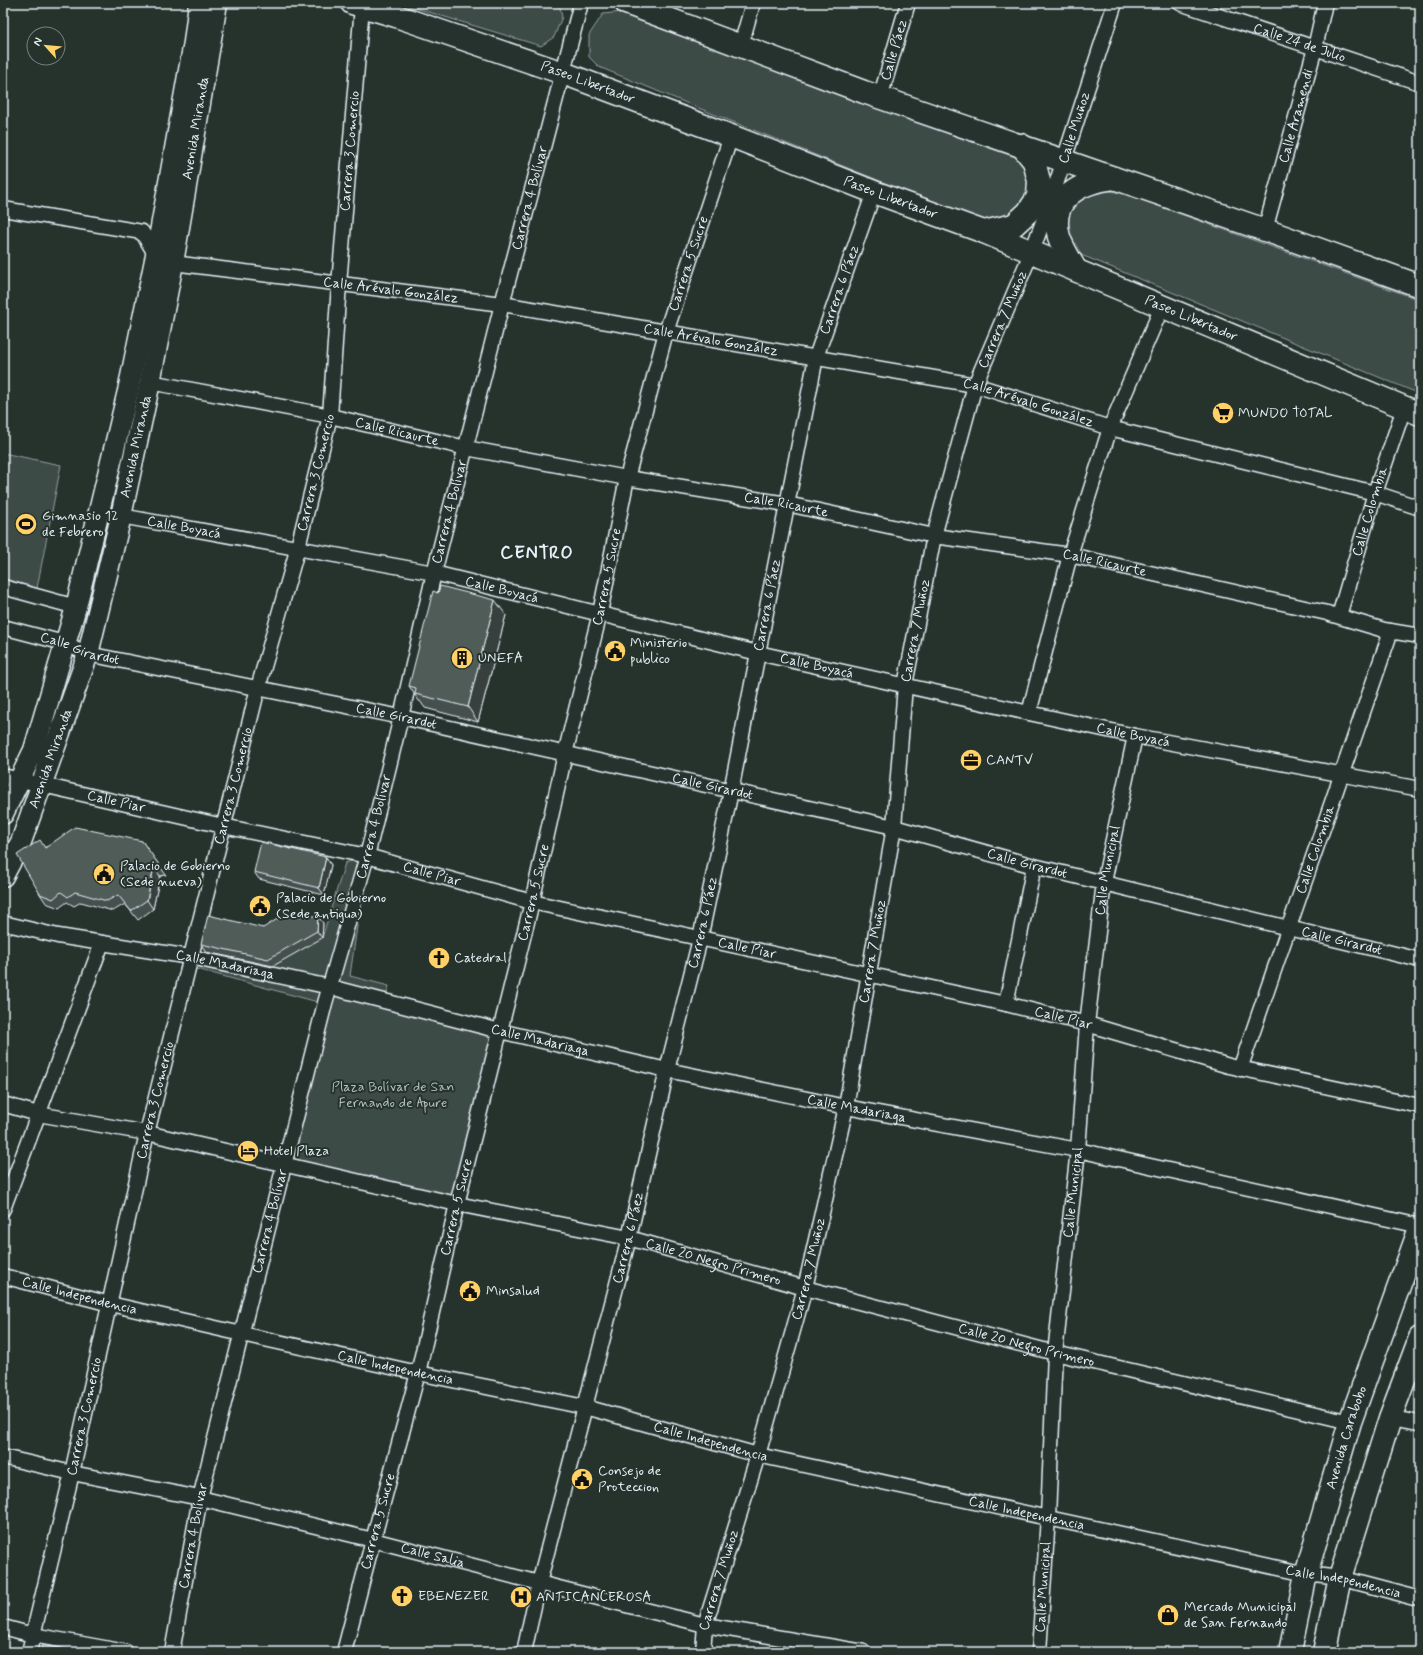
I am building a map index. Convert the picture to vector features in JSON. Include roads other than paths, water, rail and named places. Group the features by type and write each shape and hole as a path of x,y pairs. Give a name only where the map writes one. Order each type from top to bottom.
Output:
{"highway":[{"path":"626,3 880,98 1065,160 1420,286"},
{"name":"Paseo Libertador","path":"357,4 563,72 874,192 984,232 1412,411"},
{"path":"984,232 1014,225 1028,212 1038,197 1039,181 1034,161 1021,145"},
{"path":"1076,270 1059,238 1057,220 1062,204 1072,191 1097,180 1114,178"},
{"name":"Avenida Carabobo","path":"1290,1652 1306,1574 1350,1422 1420,1227"},
{"path":"1324,1652 1340,1578 1390,1418 1420,1338"}],"main road":[{"name":"Avenida Miranda","path":"3,876 21,842 88,654 121,516 150,382 164,259 200,3"},
{"name":"Avenida Miranda","path":"3,814 11,777 34,750 64,643 76,607 128,391 164,259 217,3"}],"street":[{"name":"Carrera 4 Bolívar","path":"172,1652 200,1498 330,987 367,856 434,573 502,304 581,3"},
{"path":"741,45 753,3"},
{"name":"Calle Páez","path":"880,98 908,3"},
{"name":"Calle Muñoz","path":"1032,251 1065,160 1115,3"},
{"name":"Calle 24 de Julio","path":"1180,3 1420,83"},
{"name":"Calle Aramendi","path":"1265,230 1315,48 1325,3"},
{"name":"Carrera 3 Comercio","path":"30,1652 72,1473 147,1132 258,688 298,547 330,416 357,4"},
{"name":"Carrera 5 Sucre","path":"344,1652 418,1373 457,1204 532,902 565,754 600,613 627,478 666,332 731,136"},
{"name":"Carrera 6 Páez","path":"524,1652 539,1583 628,1238 667,1070 700,939 731,791 816,357 874,192"},
{"path":"3,209 142,232 164,259"},
{"name":"Carrera 7 Muñoz","path":"703,1652 705,1624 758,1455 805,1288 846,1107 894,827 905,685 934,536 974,385 1032,251"},
{"name":"Calle Arévalo González","path":"164,259 339,284 502,304 974,385 1110,428 1375,494 1420,508"},
{"path":"1029,713 1070,555 1110,428 1162,306"},
{"name":"Calle Ricaurte","path":"150,382 330,416 466,448 627,478 787,504 934,536 1070,555 1339,616 1391,631 1420,636"},
{"name":"Calle Colombia","path":"1339,616 1375,494 1412,411"},
{"name":"Calle Boyacá","path":"121,516 298,547 434,573 758,653 1029,713 1135,736 1420,789"},
{"path":"3,587 76,607"},
{"name":"Calle Girardot","path":"3,628 64,643 88,654 401,717 894,827 1034,866 1420,960"},
{"name":"Calle Colombia","path":"1240,1069 1290,928 1391,631"},
{"name":"Calle Municipal","path":"1039,1652 1048,1517 1055,1353 1078,1150 1088,1024 1104,882 1135,736"},
{"name":"Calle Piar","path":"11,777 223,826 367,856 532,902 1006,1004 1088,1024 1240,1069 1420,1106"},
{"path":"1006,1004 1034,866"},
{"name":"Calle Madariaga","path":"3,923 58,936 190,957 330,987 500,1031 667,1070 846,1107 1078,1150 1420,1227"},
{"path":"3,1208 102,943"},
{"name":"Calle 20 Negro Primero","path":"3,1104 38,1114 147,1132 457,1204 628,1238 805,1288 1055,1353 1350,1422"},
{"name":"Calle Independencia","path":"3,1276 110,1304 242,1334 418,1373 585,1407 758,1455 1306,1574 1340,1578 1420,1599"},
{"path":"1390,1418 1420,1423"},
{"name":"Calle Salia","path":"3,1457 72,1473 200,1498 705,1624 864,1652"},
{"path":"3,1627 33,1636 126,1652"}],"place":[{"name":"MUNDO TOTAL","path":"1223,413"},
{"name":"Gimnasio 12 de Febrero","path":"26,524"},
{"name":"Ministerio publico","path":"615,651"},
{"name":"UNEFA","path":"462,658"},
{"name":"CANTV","path":"971,760"},
{"name":"Palacio de Gobierno (Sede nueva)","path":"104,874"},
{"name":"Palacio de Gobierno (Sede antigua)","path":"260,906"},
{"name":"Catedral","path":"439,958"},
{"name":"Hotel Plaza","path":"248,1151"},
{"name":"Minsalud","path":"470,1291"},
{"name":"Consejo de Proteccion","path":"582,1479"},
{"name":"EBENEZER","path":"402,1596"},
{"name":"ANTICANCEROSA","path":"521,1597"},
{"name":"Mercado Municipal de San Fernando","path":"1168,1615"}],"district":[{"name":"CENTRO","path":"537,553"}],"park label":[{"name":"Plaza Bolívar de San Fernando de Apure","path":"393,1096"}]}
